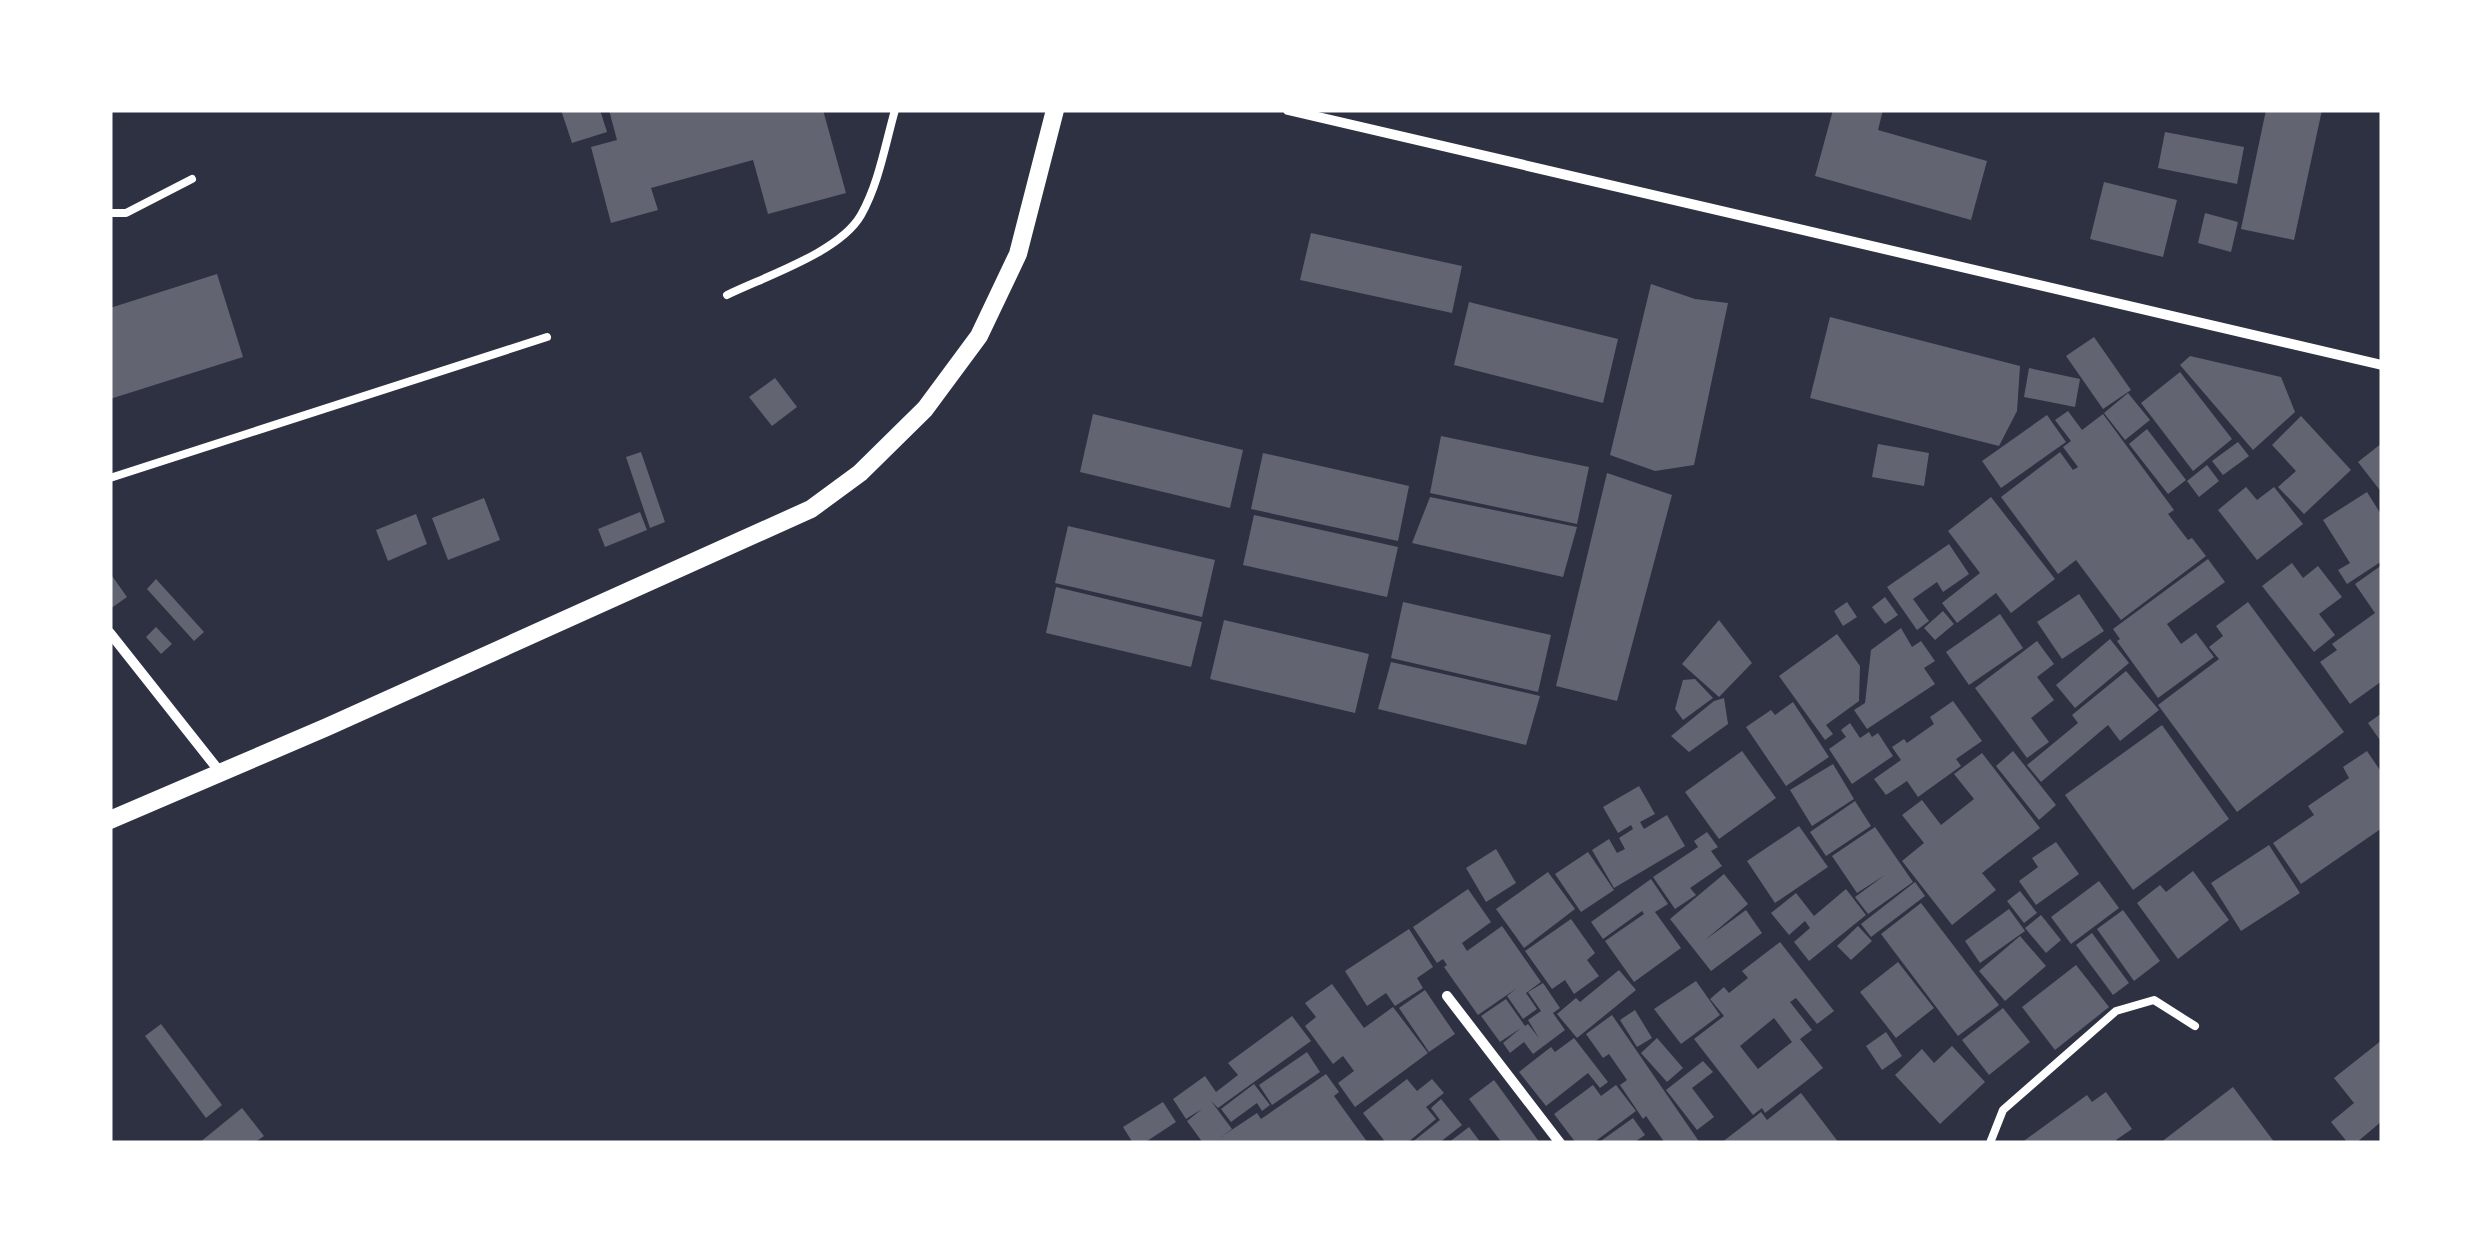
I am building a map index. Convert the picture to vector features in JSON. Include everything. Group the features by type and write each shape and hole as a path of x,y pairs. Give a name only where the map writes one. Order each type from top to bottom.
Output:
{"street":[{"path":"110,820 811,509 860,473 925,410 979,336 1018,254 1055,110"},
{"path":"1288,110 2382,365"},
{"path":"110,633 220,772"},
{"path":"1447,996 1560,1143"}],"lane":[{"path":"728,295 838,241 860,218 875,184 895,110"},
{"path":"110,213 126,212 192,179"},
{"path":"110,478 547,337"},
{"path":"1990,1143 2003,1110 2116,1011 2154,1000 2194,1026"}],"building":[{"path":"561,110 600,110 607,132 572,143"},
{"path":"609,110 823,110 846,193 768,214 753,160 651,188 658,210 611,223 591,147 617,140"},
{"path":"1833,110 1883,110 1878,130 1987,161 1971,220 1815,176"},
{"path":"2266,110 2322,110 2294,240 2241,229"},
{"path":"2165,132 2244,147 2237,184 2158,168"},
{"path":"2104,182 2177,200 2163,257 2090,239"},
{"path":"2205,213 2238,222 2231,252 2198,243"},
{"path":"1311,233 1462,266 1452,313 1300,280"},
{"path":"217,274 243,357 110,399 110,308"},
{"path":"1651,284 1695,299 1728,303 1694,465 1655,471 1610,455"},
{"path":"1469,302 1618,339 1603,403 1454,365"},
{"path":"1830,317 2020,366 2017,411 1999,446 1810,398"},
{"path":"2094,337 2131,390 2103,409 2066,356"},
{"path":"2190,356 2281,377 2295,412 2253,450 2180,365"},
{"path":"2029,368 2080,379 2075,407 2024,397"},
{"path":"2180,372 2232,439 2193,471 2141,403"},
{"path":"775,378 797,407 772,426 749,397"},
{"path":"2128,393 2150,420 2125,440 2104,413"},
{"path":"2068,411 2082,430 2103,414 2174,510 2168,514 2206,556 2121,620 2076,560 2058,574 2001,497 2060,452 2073,470 2078,467 2063,447 2071,441 2055,420"},
{"path":"1093,414 1243,450 1230,508 1080,472"},
{"path":"2047,415 2066,442 2001,488 1982,461"},
{"path":"2301,416 2351,470 2304,514 2278,487 2296,471 2272,445"},
{"path":"2147,429 2186,480 2168,494 2129,444"},
{"path":"1441,436 1589,467 1577,524 1430,493"},
{"path":"2238,442 2249,456 2223,475 2212,461"},
{"path":"2382,443 2382,493 2358,462"},
{"path":"1878,444 1929,453 1924,486 1872,477"},
{"path":"641,452 665,522 650,528 626,457"},
{"path":"1263,453 1409,486 1398,541 1251,509"},
{"path":"2207,465 2219,481 2199,497 2187,481"},
{"path":"1607,473 1672,495 1617,701 1556,686"},
{"path":"2246,487 2257,500 2274,487 2303,524 2257,560 2218,510"},
{"path":"2367,492 2382,516 2382,561 2347,584 2338,570 2350,563 2323,520"},
{"path":"1430,497 1577,527 1563,577 1412,543"},
{"path":"1991,497 2055,579 2011,613 1996,593 1957,623 1942,603 1980,573 1948,531"},
{"path":"484,498 500,540 448,560 432,518"},
{"path":"640,512 647,530 605,547 598,529"},
{"path":"416,514 427,544 388,561 376,530"},
{"path":"1254,515 1398,547 1387,597 1243,565"},
{"path":"1068,526 1215,560 1202,617 1055,583"},
{"path":"1949,544 1969,574 1943,592 1937,582 1913,599 1929,621 1917,630 1887,587"},
{"path":"2208,559 2225,582 2167,624 2181,644 2196,633 2214,657 2158,698 2117,641 2120,639 2113,629"},
{"path":"2292,563 2303,578 2318,566 2342,597 2319,614 2335,635 2314,652 2262,586"},
{"path":"2382,565 2382,681 2350,704 2320,662 2337,650 2332,644 2375,613 2355,584"},
{"path":"110,573 127,597 110,609"},
{"path":"156,579 204,632 194,641 147,589"},
{"path":"1056,587 1202,622 1191,667 1046,633"},
{"path":"2079,594 2104,631 2062,659 2037,622"},
{"path":"1885,597 1898,615 1885,624 1872,607"},
{"path":"1403,602 1551,635 1538,692 1391,658"},
{"path":"1847,602 1857,617 1843,626 1834,611"},
{"path":"2248,602 2344,732 2237,812 2158,705 2219,659 2209,647 2223,636 2216,626"},
{"path":"1943,611 1954,624 1935,640 1924,628"},
{"path":"2000,614 2023,648 1969,685 1946,652"},
{"path":"1224,620 1369,654 1355,713 1210,679"},
{"path":"1719,620 1752,663 1719,697 1682,664"},
{"path":"156,627 172,644 161,654 146,637"},
{"path":"1901,628 1912,647 1921,641 1935,661 1924,668 1935,684 1867,729 1854,710 1865,703 1871,650"},
{"path":"1837,634 1860,666 1859,701 1826,725 1833,734 1825,740 1779,676"},
{"path":"2110,639 2129,663 2075,708 2056,685"},
{"path":"2037,641 2054,664 2037,677 2054,700 2031,718 2049,742 2027,758 1975,688"},
{"path":"1391,662 1540,696 1526,745 1378,709"},
{"path":"2126,671 2159,710 2120,741 2108,725 2041,782 2027,765 2078,723 2072,715"},
{"path":"1695,679 1713,698 1683,720 1675,709 1683,680"},
{"path":"1724,698 1728,724 1689,752 1671,736 1714,701"},
{"path":"1953,701 1982,741 1956,759 1961,766 1918,797 1907,781 1886,795 1874,779 1901,760 1892,747 1904,739 1907,743 1934,724 1930,717"},
{"path":"1793,702 1829,757 1786,786 1746,727 1771,710 1775,715"},
{"path":"2382,713 2382,743 2368,723"},
{"path":"1850,723 1860,738 1869,732 1872,737 1878,733 1893,756 1852,784 1829,749 1846,737 1841,730"},
{"path":"2162,725 2229,819 2133,890 2065,795"},
{"path":"1742,751 1776,798 1719,839 1685,792"},
{"path":"2013,751 2056,805 2039,820 1996,766"},
{"path":"2367,751 2382,773 2382,828 2301,884 2273,843 2314,815 2308,806 2349,778 2343,767"},
{"path":"1982,753 2040,828 1982,873 1996,890 1952,925 1902,861 1924,843 1902,815 1922,800 1941,825 1974,799 1954,774"},
{"path":"1833,764 1854,799 1812,826 1790,790"},
{"path":"1639,786 1655,814 1640,822 1644,829 1667,815 1685,846 1614,888 1592,850 1609,839 1617,853 1625,849 1619,838 1633,829 1631,825 1618,833 1603,807"},
{"path":"1855,801 1871,826 1826,856 1810,832"},
{"path":"1799,826 1828,867 1775,903 1747,861"},
{"path":"1875,827 1913,882 1868,914 1855,897 1885,875 1857,893 1832,856"},
{"path":"1707,832 1718,847 1711,851 1722,866 1690,888 1696,895 1675,909 1653,877 1698,847 1694,841"},
{"path":"2056,842 2079,874 2036,905 2019,881 2038,867 2032,858"},
{"path":"2269,845 2300,893 2241,931 2211,883"},
{"path":"1496,849 1516,883 1486,902 1466,868"},
{"path":"1588,852 1614,890 1581,912 1555,874"},
{"path":"2193,871 2229,920 2178,959 2137,903 2160,885 2166,892"},
{"path":"1548,872 1575,909 1524,948 1496,909"},
{"path":"1724,874 1748,904 1705,940 1746,910 1762,933 1711,971 1670,919"},
{"path":"1651,879 1668,904 1655,912 1681,948 1634,982 1605,941 1644,914 1642,911 1603,939 1591,922"},
{"path":"2099,881 2119,908 2071,944 2051,917"},
{"path":"1915,882 1925,896 1871,937 1861,924"},
{"path":"1468,889 1491,922 1462,943 1467,951 1502,926 1541,982 1526,993 1537,1009 1523,1019 1507,996 1517,988 1478,1015 1444,967 1447,965 1443,959 1437,963 1413,927"},
{"path":"1846,889 1866,915 1809,961 1794,942 1810,928 1805,921 1789,935 1771,913 1796,893 1814,916"},
{"path":"2020,891 2037,913 2024,923 2007,901"},
{"path":"1921,903 1999,1005 1958,1036 1881,934"},
{"path":"2009,909 2025,931 1980,963 1965,941"},
{"path":"2123,910 2160,961 2134,981 2097,929"},
{"path":"2041,915 2061,940 2046,953 2025,928"},
{"path":"1571,919 1595,953 1587,960 1599,976 1574,994 1565,980 1552,989 1525,951"},
{"path":"1858,926 1872,941 1851,960 1837,946"},
{"path":"1409,929 1433,967 1417,978 1423,988 1395,1006 1386,993 1367,1006 1345,971"},
{"path":"2092,933 2129,983 2113,995 2076,945"},
{"path":"2020,936 2046,966 2005,1001 1979,971"},
{"path":"1780,942 1834,1011 1817,1024 1796,998 1790,1002 1812,1030 1800,1039 1823,1068 1765,1113 1762,1108 1753,1115 1694,1039 1724,1016 1710,999 1724,987 1729,993 1748,978 1742,971","holes":["1774,1018 1792,1042 1758,1069 1740,1046"]},
{"path":"1898,962 1934,1008 1896,1038 1860,992"},
{"path":"2076,965 2109,1007 2055,1050 2022,1007"},
{"path":"1619,970 1636,990 1577,1038 1557,1014 1576,998 1580,1002"},
{"path":"1696,981 1720,1015 1681,1044 1654,1009"},
{"path":"1543,983 1560,1008 1553,1013 1565,1030 1533,1054 1524,1042 1510,1053 1503,1043 1521,1028 1500,1042 1481,1016 1506,999 1539,1038 1528,1020 1541,1011 1528,992"},
{"path":"1332,984 1364,1028 1393,1007 1428,1053 1355,1107 1338,1083 1354,1071 1343,1056 1333,1064 1305,1026 1316,1017 1305,1003"},
{"path":"1425,990 1455,1034 1429,1052 1399,1008"},
{"path":"2003,1008 2030,1042 1989,1075 1962,1040"},
{"path":"1635,1010 1652,1038 1637,1047 1620,1020"},
{"path":"1612,1015 1700,1143 1665,1143 1646,1116 1643,1119 1620,1085 1627,1080 1609,1054 1603,1058 1586,1034"},
{"path":"1292,1016 1311,1041 1218,1108 1211,1101 1232,1129 1221,1137 1257,1113 1261,1119 1326,1074 1339,1092 1334,1096 1368,1143 1203,1143 1187,1121 1202,1109 1186,1119 1173,1099 1205,1076 1216,1092 1238,1075 1228,1063"},
{"path":"161,1024 222,1105 206,1118 145,1036"},
{"path":"1886,1032 1902,1056 1882,1070 1866,1046"},
{"path":"1574,1038 1608,1082 1600,1088 1588,1073 1546,1106 1519,1072 1551,1047 1555,1052"},
{"path":"1657,1038 1683,1068 1667,1082 1641,1053"},
{"path":"2382,1040 2382,1121 2356,1143 2348,1143 2331,1122 2354,1103 2334,1078"},
{"path":"1952,1046 1985,1082 1940,1124 1895,1075 1922,1049 1934,1063"},
{"path":"1307,1052 1320,1072 1272,1105 1259,1085"},
{"path":"1703,1061 1713,1072 1692,1088 1714,1117 1697,1130 1666,1090"},
{"path":"1407,1079 1417,1091 1432,1079 1444,1093 1426,1107 1436,1119 1407,1143 1386,1143 1363,1113"},
{"path":"1494,1080 1540,1143 1502,1143 1469,1099"},
{"path":"1254,1084 1270,1105 1262,1111 1257,1103 1231,1122 1221,1109"},
{"path":"1593,1085 1601,1096 1616,1085 1636,1111 1593,1143 1576,1143 1554,1114"},
{"path":"2233,1087 2275,1143 2160,1143"},
{"path":"2106,1092 2132,1129 2116,1140 2119,1143 2021,1143 2087,1095 2092,1102"},
{"path":"1801,1093 1839,1143 1721,1143 1761,1112 1767,1120"},
{"path":"1441,1099 1462,1125 1439,1143 1411,1143 1440,1120 1431,1108"},
{"path":"1163,1102 1176,1122 1144,1143 1133,1143 1123,1127"},
{"path":"242,1108 264,1136 254,1143 199,1143"},
{"path":"1633,1118 1645,1135 1633,1143 1598,1143"},
{"path":"1469,1127 1481,1143 1448,1143"}]}
